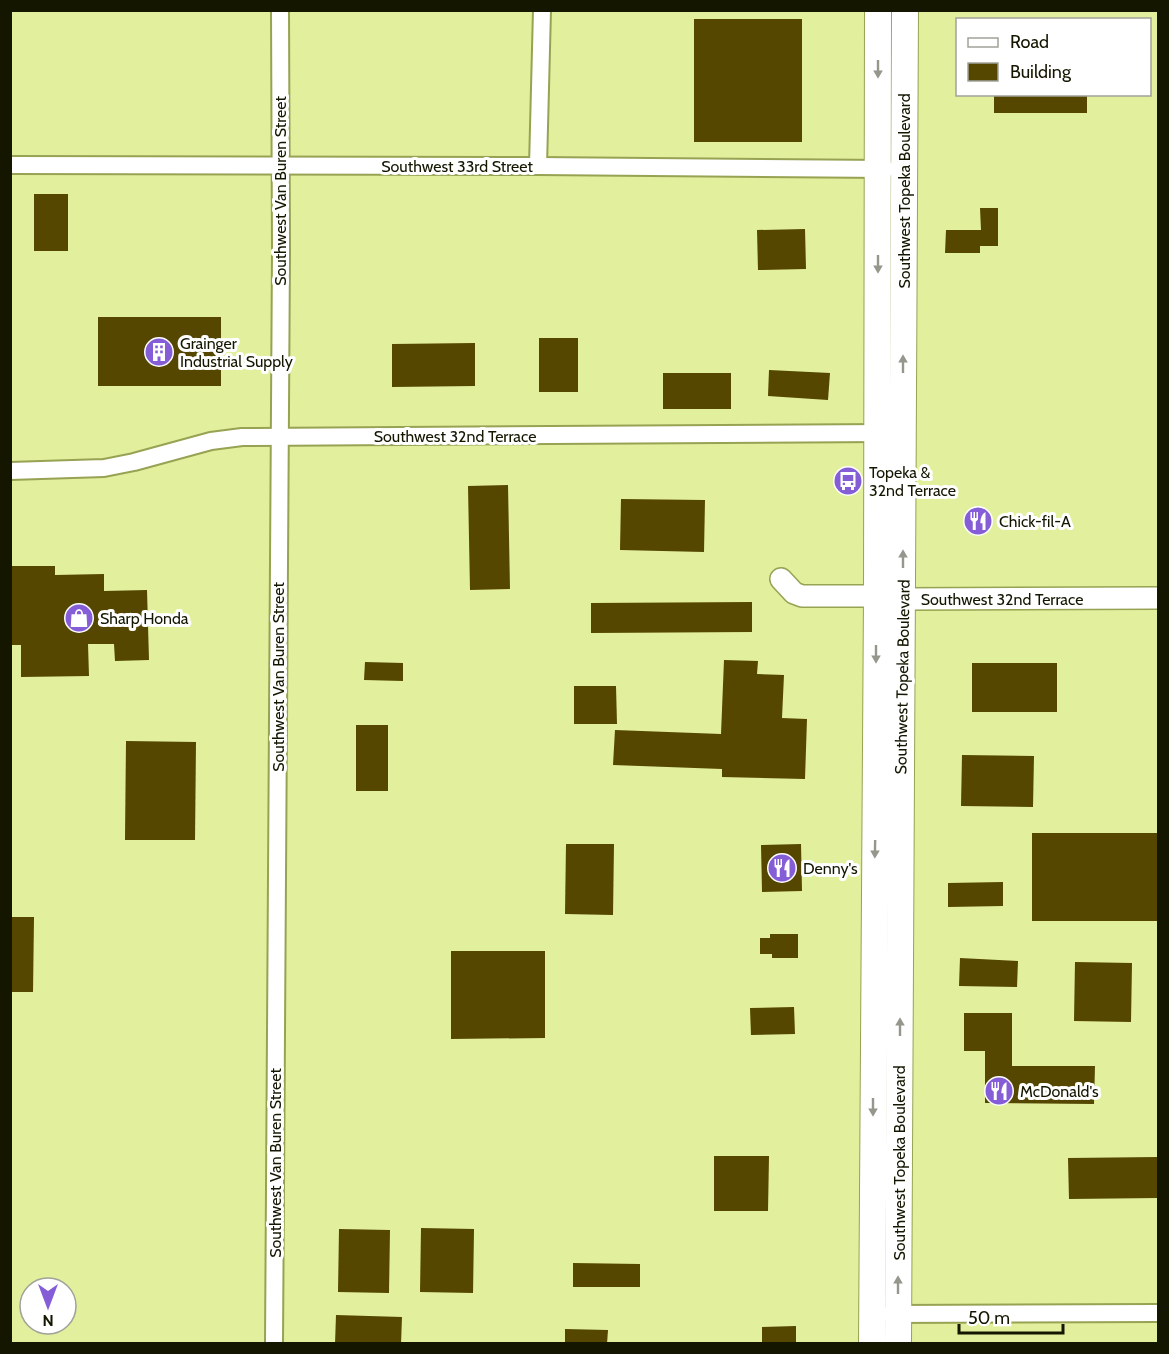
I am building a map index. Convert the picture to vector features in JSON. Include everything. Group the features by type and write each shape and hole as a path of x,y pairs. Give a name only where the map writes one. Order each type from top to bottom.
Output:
{"main road":[{"name":"Southwest Topeka Boulevard","path":"878,10 877,596 888,818 901,947 898,1344"},
{"name":"Southwest Topeka Boulevard","path":"872,1344 874,946 888,818 902,599 904,10"},
{"path":"874,946 901,947"}],"street":[{"name":"Southwest Van Buren Street","path":"274,1344 280,10"},
{"path":"538,166 542,10"},
{"name":"Southwest 33rd Street","path":"10,165 904,169"},
{"name":"Southwest 32nd Terrace","path":"10,471 104,468 211,441 242,437 903,433"},
{"name":"Southwest 32nd Terrace","path":"781,579 794,593 802,596 877,596 902,599 1158,598"},
{"path":"872,1312 898,1314 1158,1313"}],"building":[{"path":"694,19 802,19 802,142 694,142"},
{"path":"994,96 1087,96 1087,113 994,113"},
{"path":"34,194 68,194 68,251 34,251"},
{"path":"980,208 998,208 998,246 980,246 980,253 945,253 946,230 981,230"},
{"path":"805,229 806,269 758,270 757,230"},
{"name":"Grainger Industrial Supply","path":"98,317 221,317 221,386 98,386"},
{"path":"539,338 578,338 578,392 539,392"},
{"path":"475,343 475,386 392,387 392,344"},
{"path":"769,370 830,373 828,400 768,396"},
{"path":"663,373 731,373 731,409 663,409"},
{"path":"508,485 510,589 470,590 468,486"},
{"path":"621,499 705,500 704,552 620,550"},
{"name":"Sharp Honda","path":"10,566 55,566 55,575 104,574 104,591 147,590 149,660 115,661 114,644 88,644 89,676 21,677 21,645 10,645"},
{"path":"752,602 752,632 591,633 591,603"},
{"path":"724,660 758,661 757,674 784,675 782,718 807,719 805,779 722,777 722,769 613,765 615,730 721,734"},
{"path":"365,662 403,663 403,681 364,680"},
{"path":"972,663 1057,663 1057,712 972,712"},
{"path":"574,686 616,686 617,724 574,724"},
{"path":"356,725 388,725 388,791 356,791"},
{"path":"126,741 196,742 195,840 125,840"},
{"path":"962,755 1034,756 1033,807 961,806"},
{"path":"1032,833 1158,833 1158,921 1032,921"},
{"path":"566,844 614,844 613,915 565,914"},
{"name":"Denny's","path":"801,844 802,891 762,892 761,845"},
{"path":"1003,882 1003,906 948,907 948,883"},
{"path":"10,917 34,917 33,992 10,992"},
{"path":"770,934 798,934 798,958 772,958 772,954 760,954 760,938 770,938"},
{"path":"451,951 545,951 545,1038 451,1039"},
{"path":"960,958 1018,961 1017,987 959,986"},
{"path":"1075,962 1132,963 1131,1022 1074,1021"},
{"path":"794,1007 795,1034 751,1035 750,1008"},
{"path":"964,1013 1012,1013 1012,1066 1095,1066 1094,1104 985,1103 985,1051 964,1051"},
{"path":"714,1156 769,1156 768,1211 714,1211"},
{"path":"1158,1157 1158,1198 1069,1199 1068,1158"},
{"path":"421,1228 474,1229 473,1293 420,1292"},
{"path":"339,1229 390,1230 389,1293 338,1292"},
{"path":"573,1263 640,1264 640,1287 573,1287"},
{"path":"336,1315 402,1317 401,1344 335,1344"},
{"path":"796,1326 796,1344 762,1344 762,1327"},
{"path":"565,1329 608,1330 607,1344 565,1344"}],"place":[{"name":"Grainger Industrial Supply","path":"159,352"},
{"name":"Topeka & 32nd Terrace","path":"848,481"},
{"name":"Chick-fil-A","path":"978,521"},
{"name":"Sharp Honda","path":"79,618"},
{"name":"Denny's","path":"782,868"},
{"name":"McDonald's","path":"999,1091"}]}
